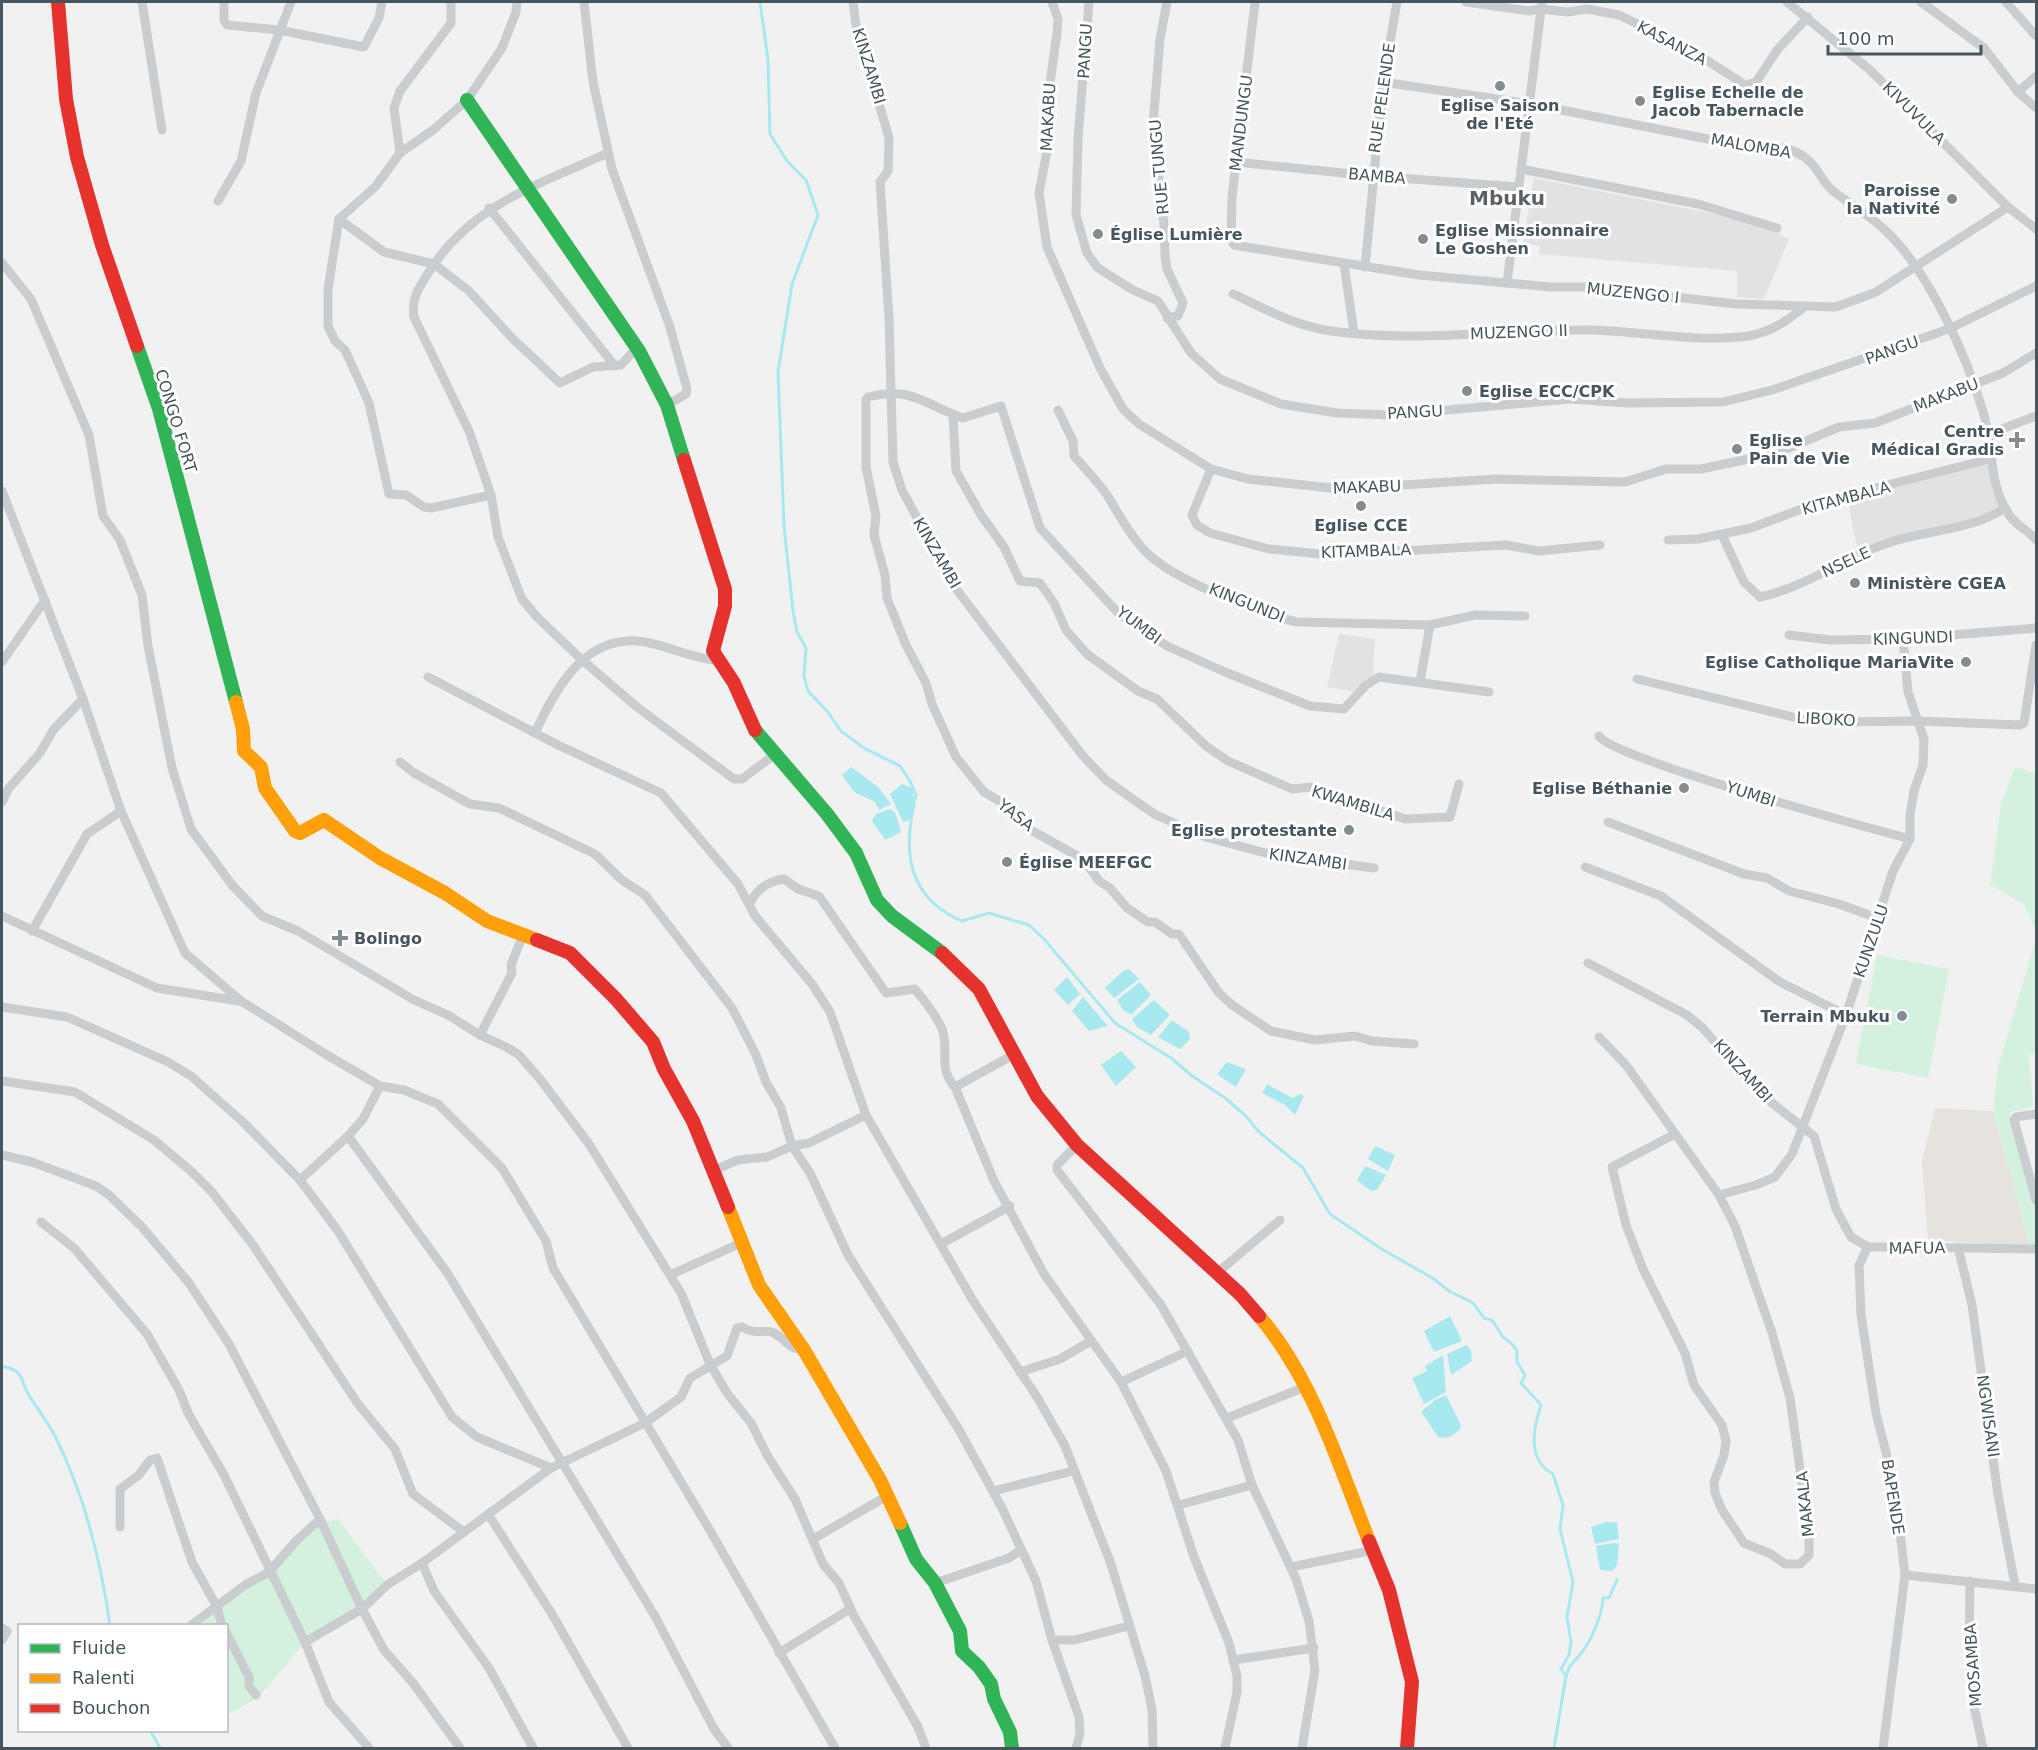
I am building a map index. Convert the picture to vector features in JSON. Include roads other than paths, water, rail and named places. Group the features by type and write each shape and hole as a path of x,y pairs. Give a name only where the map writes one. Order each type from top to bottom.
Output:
{"street":[{"name":"CONGO FORT","path":"58,2 65,62 66,99 77,157 102,245 159,409 243,729 242,747 261,767 265,788 297,833 324,820 380,858 445,893 487,921 523,935"},
{"path":"142,2 162,130"},
{"path":"224,2 224,20 227,24 279,30 364,47 379,18 382,2"},
{"path":"218,201 241,161 250,114 291,2"},
{"path":"400,153 395,101 400,90 451,23 451,2"},
{"path":"491,495 427,508 406,495 388,491 381,447 369,404 345,350 335,342 328,326 328,289 339,219 376,186 400,153 433,130 467,100 502,48 516,12 517,2"},
{"path":"584,2 593,82 608,153 669,327 687,389 686,394 667,405"},
{"name":"KINZAMBI","path":"853,2 860,47 890,138 888,170 880,182 896,476 939,564 1055,723 1106,780 1156,815 1205,837 1273,855 1374,868"},
{"name":"MAKABU","path":"1052,2 1058,19 1049,90 1047,151 1039,193 1047,247 1100,368 1123,409 1139,424 1211,469 1248,479 1340,489 1496,479 1625,482 1666,469 1701,469 1777,453 1839,427 1875,423 2003,373 2037,353"},
{"name":"PANGU","path":"1089,2 1078,138 1076,215 1087,253 1097,267 1133,290 1153,296 1199,363 1232,386 1301,408 1336,413 1391,415 1570,399 1627,403 1723,402 1772,390 1949,329 2037,285"},
{"name":"RUE TUNGU","path":"1167,2 1160,39 1153,125 1167,269 1184,303 1178,316 1167,318"},
{"name":"MANDUNGU","path":"1232,243 1232,197 1255,2"},
{"name":"RUE PELENDE","path":"1365,267 1372,176 1383,82 1397,2"},
{"name":"KASANZA","path":"1466,2 1529,11 1541,5 1568,12 1587,9 1618,15 1691,50 1745,85 1756,82 1778,49 1808,17"},
{"name":"KIVUVULA","path":"1787,2 1870,70 2008,207 2037,229"},
{"path":"1921,2 1984,48 2018,92 2037,108"},
{"path":"2006,2 2037,36"},
{"path":"1507,283 1518,187 1531,104 1541,5"},
{"path":"2018,92 2037,76"},
{"name":"MALOMBA","path":"1383,82 1531,104 1738,145 1756,144 1797,153 1811,162 1822,182 1889,234 1918,267 1973,384 1989,434 1990,459 2005,508 2011,519 2037,540"},
{"path":"467,100 639,351 667,405 724,589 725,606 713,642 713,651 734,683 752,727 827,814 856,853 877,900 892,916 952,960 980,989 1013,1055 1037,1096 1077,1145 1122,1184 1156,1220 1240,1293 1272,1331 1305,1387 1389,1590 1412,1682 1407,1749"},
{"path":"608,153 526,188 489,208 453,239 434,264 413,301 414,317 469,431 491,495 498,537 522,599 537,617 581,659 680,741 734,779 742,779 774,755"},
{"name":"BAMBA","path":"1236,162 1372,176 1518,187"},
{"path":"1521,169 1698,204 1777,228"},
{"name":"MUZENGO I","path":"1232,243 1344,264 1507,283 1587,287 1736,304 1836,307 1876,292 2008,207"},
{"path":"489,208 615,366"},
{"path":"339,219 384,252 434,264 470,291 512,338 560,383 593,367 621,365 632,353 639,351"},
{"path":"2,263 31,299 89,435 103,516 120,540 142,595 148,646 172,768 191,829 232,885 262,916 298,931 414,1000 448,1015 480,1035 518,1054 540,1079 589,1144 684,1299 710,1364 727,1393 752,1423 767,1455 795,1499 823,1564 839,1583 850,1609 918,1727 927,1749"},
{"path":"1344,264 1354,333"},
{"name":"MUZENGO II","path":"1233,294 1300,324 1354,333 1452,335 1591,330 1732,338 1768,331 1782,324 1804,307"},
{"path":"892,392 924,399 954,415"},
{"name":"YASA","path":"892,392 868,397 866,400 866,467 876,516 874,535 885,575 888,604 926,683 941,726 963,768 984,792 1005,804 1029,829 1083,860 1099,881 1110,888 1127,908 1149,922 1155,922 1172,934 1179,934 1219,993 1258,1024 1282,1034 1315,1040 1355,1036 1372,1041 1414,1044"},
{"name":"YUMBI","path":"954,415 971,418 1001,406 1029,497 1045,534 1120,615 1167,646 1310,706 1344,709 1365,685 1379,677 1490,692"},
{"name":"KINGUNDI","path":"1058,410 1073,441 1074,456 1100,486 1134,539 1148,554 1174,572 1263,611 1297,622 1430,625 1475,615 1525,616"},
{"name":"KWAMBILA","path":"954,415 956,471 981,515 1004,547 1020,581 1040,583 1054,603 1066,630 1087,654 1138,691 1157,699 1206,746 1228,761 1292,789 1312,788 1405,819 1450,817 1459,784"},
{"path":"1989,434 2037,416"},
{"name":"KITAMBALA","path":"1668,540 1722,535 1751,528 1820,502 1990,459"},
{"name":"KITAMBALA","path":"1211,469 1192,515 1197,525 1210,533 1269,549 1331,555 1506,545 1539,551 1600,545"},
{"path":"2,491 4,505 45,600 83,699 121,812 184,953 241,1001 380,1086 404,1090 436,1102 471,1134 502,1168 546,1242 553,1268 708,1527 778,1653 835,1749"},
{"name":"NSELE","path":"1722,535 1744,582 1760,597 1789,588 1894,541 1976,523 2005,508"},
{"path":"2,663 45,600"},
{"path":"1420,682 1430,625"},
{"name":"KINGUNDI","path":"1788,635 1830,640 1903,639 2037,628"},
{"name":"KUNZULU","path":"1719,1195 1756,1185 1779,1174 1792,1154 1846,1015 1893,871 1910,839 1914,791 1923,765 1924,739 1908,693 1903,639"},
{"path":"536,731 548,704 581,659 607,645 636,641 717,660"},
{"name":"LIBOKO","path":"1637,679 1801,719 1837,722 1917,721 2020,725 2024,723 2027,711 2037,645"},
{"path":"428,677 536,731 558,745 661,794 738,884 750,903 754,916 806,977 830,1012 866,1115 972,1299 1065,1446 1104,1545 1128,1626 1152,1709 1153,1749"},
{"path":"2,802 9,788 40,753 54,729 83,699"},
{"name":"YUMBI","path":"1599,736 1604,742 1633,755 1749,794 1910,839"},
{"path":"400,762 414,773 470,804 499,808 585,848 622,880 645,895 732,1008 756,1055 765,1082 781,1108 792,1146 810,1173 860,1276 942,1402 993,1491 1036,1581 1052,1640 1079,1717 1080,1734 1076,1749"},
{"path":"32,931 87,834 121,812"},
{"path":"1608,822 1744,874 1767,878 1788,891 1839,904 1877,918"},
{"path":"1585,867 1661,896 1770,976 1846,1015"},
{"path":"750,903 761,888 774,880 784,879 798,889 819,896 886,993 915,989 932,1011 943,1031 946,1077 955,1087 977,1145 1044,1274 1121,1382 1166,1472 1179,1505 1194,1557 1233,1660 1237,1692 1225,1749"},
{"path":"2,916 158,988 241,1001"},
{"path":"480,1035 512,973 511,965 523,935 570,953 645,1030 693,1121 759,1285 804,1350 880,1480 916,1559 935,1583 960,1631 962,1651 979,1667 991,1684 994,1699 1010,1732 1012,1749"},
{"name":"KINZAMBI","path":"1588,963 1695,1022 1772,1103 1802,1128"},
{"path":"2,1006 74,1019 191,1076 243,1122 300,1180 338,1231 436,1396 452,1417 477,1437 551,1468"},
{"path":"1599,1037 1626,1065 1719,1195"},
{"path":"955,1087 1013,1055"},
{"path":"2,1081 75,1092 154,1140 192,1172 212,1192 253,1245 358,1404 395,1449 413,1494 464,1532"},
{"path":"300,1180 363,1119 380,1086"},
{"path":"2037,1114 2014,1118 2037,1200"},
{"path":"712,1171 738,1160 767,1157 792,1146 809,1143 866,1115"},
{"name":"MAFUA","path":"1802,1128 1814,1136 1817,1143 1824,1174 1845,1230 1868,1247 2037,1249"},
{"name":"MAKALA","path":"1675,1134 1612,1167 1621,1207 1643,1269 1685,1353 1694,1386 1722,1425 1724,1455 1714,1482 1715,1493 1722,1510 1744,1543 1771,1554 1785,1564 1800,1564 1809,1555 1809,1532 1790,1398 1784,1371 1735,1226 1719,1195"},
{"path":"348,1136 448,1274 656,1618 714,1729 728,1749"},
{"path":"1077,1145 1057,1165 1057,1170 1152,1292 1188,1351 1238,1440 1252,1485 1291,1567 1307,1612 1314,1648 1315,1681 1302,1749"},
{"path":"2,1155 32,1162 96,1186 110,1195 142,1227 210,1311 320,1519 384,1650 416,1686 460,1749"},
{"path":"941,1244 1010,1206"},
{"path":"1217,1273 1280,1220"},
{"path":"41,1222 74,1248 147,1334 224,1476 305,1642 329,1702 369,1749"},
{"path":"670,1275 741,1243 740,1233"},
{"name":"BAPENDE","path":"1868,1247 1859,1265 1861,1315 1876,1413 1895,1488 1905,1575 1883,1749"},
{"name":"NGWISANI","path":"1958,1247 1972,1305 1998,1495 2014,1585"},
{"path":"305,1642 362,1609 387,1585 422,1563 551,1468 645,1423 681,1397 690,1378 710,1364 727,1356 735,1332 742,1327 750,1333 773,1332 795,1350 804,1350"},
{"path":"1020,1372 1060,1359 1091,1341"},
{"path":"1121,1382 1188,1351"},
{"path":"1227,1418 1305,1387"},
{"path":"120,1527 120,1489 139,1475 150,1460 158,1458 192,1562 217,1607 221,1624"},
{"path":"993,1491 1073,1471"},
{"path":"1179,1505 1252,1485"},
{"path":"813,1539 887,1496"},
{"path":"488,1514 552,1614 628,1749"},
{"path":"193,1624 245,1585 269,1572 296,1541 320,1519"},
{"path":"935,1583 1009,1558 1021,1550"},
{"path":"1291,1567 1374,1550"},
{"path":"422,1563 435,1591 489,1668 533,1749"},
{"path":"1905,1575 2037,1589"},
{"name":"MOSAMBA","path":"1970,1581 1969,1648 1973,1702 1983,1749"},
{"path":"778,1653 850,1609"},
{"path":"1052,1640 1075,1640 1128,1626"},
{"path":"2,1628 7,1631 2,1640"},
{"path":"228,1636 249,1677 249,1686 256,1695"},
{"path":"1233,1660 1314,1648"}],"water":[{"path":"851,767 878,787 891,804 879,810 875,802 854,792 842,775"},
{"path":"902,784 912,788 916,806 911,820 903,822 890,794"},
{"path":"890,809 895,812 901,832 885,840 872,821 876,814"},
{"path":"1129,969 1139,979 1114,998 1105,988 1123,971"},
{"path":"1067,977 1080,994 1068,1005 1054,990"},
{"path":"1140,982 1151,995 1131,1015 1123,1010 1117,1000"},
{"path":"1083,997 1108,1026 1089,1031 1072,1011"},
{"path":"1154,1000 1170,1015 1151,1035 1137,1027 1132,1019"},
{"path":"1172,1020 1189,1032 1190,1039 1180,1049 1158,1037"},
{"path":"1121,1051 1136,1067 1116,1086 1101,1065"},
{"path":"1227,1062 1246,1069 1236,1087 1217,1074"},
{"path":"1267,1084 1292,1098 1301,1094 1304,1096 1295,1115 1285,1105 1262,1093"},
{"path":"1375,1146 1395,1155 1388,1171 1368,1159"},
{"path":"1365,1166 1386,1175 1377,1190 1371,1191 1357,1180"},
{"path":"1450,1316 1462,1341 1434,1352 1424,1331"},
{"path":"1467,1345 1471,1351 1472,1361 1451,1375 1447,1354"},
{"path":"1443,1355 1446,1392 1424,1404 1412,1378 1427,1371 1425,1366"},
{"path":"1446,1395 1461,1425 1460,1430 1450,1437 1439,1438 1421,1412 1435,1400"},
{"path":"1606,1522 1617,1522 1619,1539 1595,1544 1591,1527"},
{"path":"1619,1544 1617,1565 1612,1571 1600,1570 1596,1546"}],"waterway":[{"path":"760,2 768,60 770,134 787,161 806,180 818,215 792,284 778,372 784,526 793,611 797,632 806,648 804,677 808,691 827,711 841,731 864,748 900,766 916,795 914,802"},
{"path":"912,815 909,849 911,864 916,879 933,903 962,921 989,913 1029,925 1044,939 1115,1023 1171,1058 1225,1098 1246,1116 1258,1131 1303,1168 1330,1214 1380,1248 1434,1279 1449,1291 1473,1303 1484,1318 1492,1320 1503,1337 1513,1345 1517,1351 1517,1362 1525,1375 1521,1383 1541,1405 1534,1443 1539,1461 1553,1474 1563,1505 1560,1529 1573,1582 1567,1617 1571,1642 1569,1655 1561,1669 1566,1676 1554,1748"},
{"path":"2,1366 10,1368 21,1377 26,1391 52,1431 75,1481 102,1577 110,1624"},
{"path":"1566,1676 1592,1636 1601,1613 1603,1598 1609,1598 1617,1580"},
{"path":"151,1732 160,1748"}],"place":[{"name":"Eglise Saison de l'Eté","path":"1500,86"},
{"name":"Eglise Echelle de Jacob Tabernacle","path":"1640,101"},
{"name":"Paroisse la Nativité","path":"1952,199"},
{"name":"Église Lumière","path":"1098,234"},
{"name":"Eglise Missionnaire Le Goshen","path":"1423,239"},
{"name":"Eglise ECC/CPK","path":"1467,391"},
{"name":"Centre Médical Gradis","path":"2017,440"},
{"name":"Eglise Pain de Vie","path":"1737,449"},
{"name":"Eglise CCE","path":"1361,506"},
{"name":"Ministère CGEA","path":"1855,583"},
{"name":"Eglise Catholique MariaVite","path":"1966,662"},
{"name":"Eglise Béthanie","path":"1684,788"},
{"name":"Eglise protestante","path":"1349,830"},
{"name":"Église MEEFGC","path":"1007,862"},
{"name":"Bolingo","path":"340,938"},
{"name":"Terrain Mbuku","path":"1902,1016"}],"district":[{"name":"Mbuku","path":"1507,198"}]}
